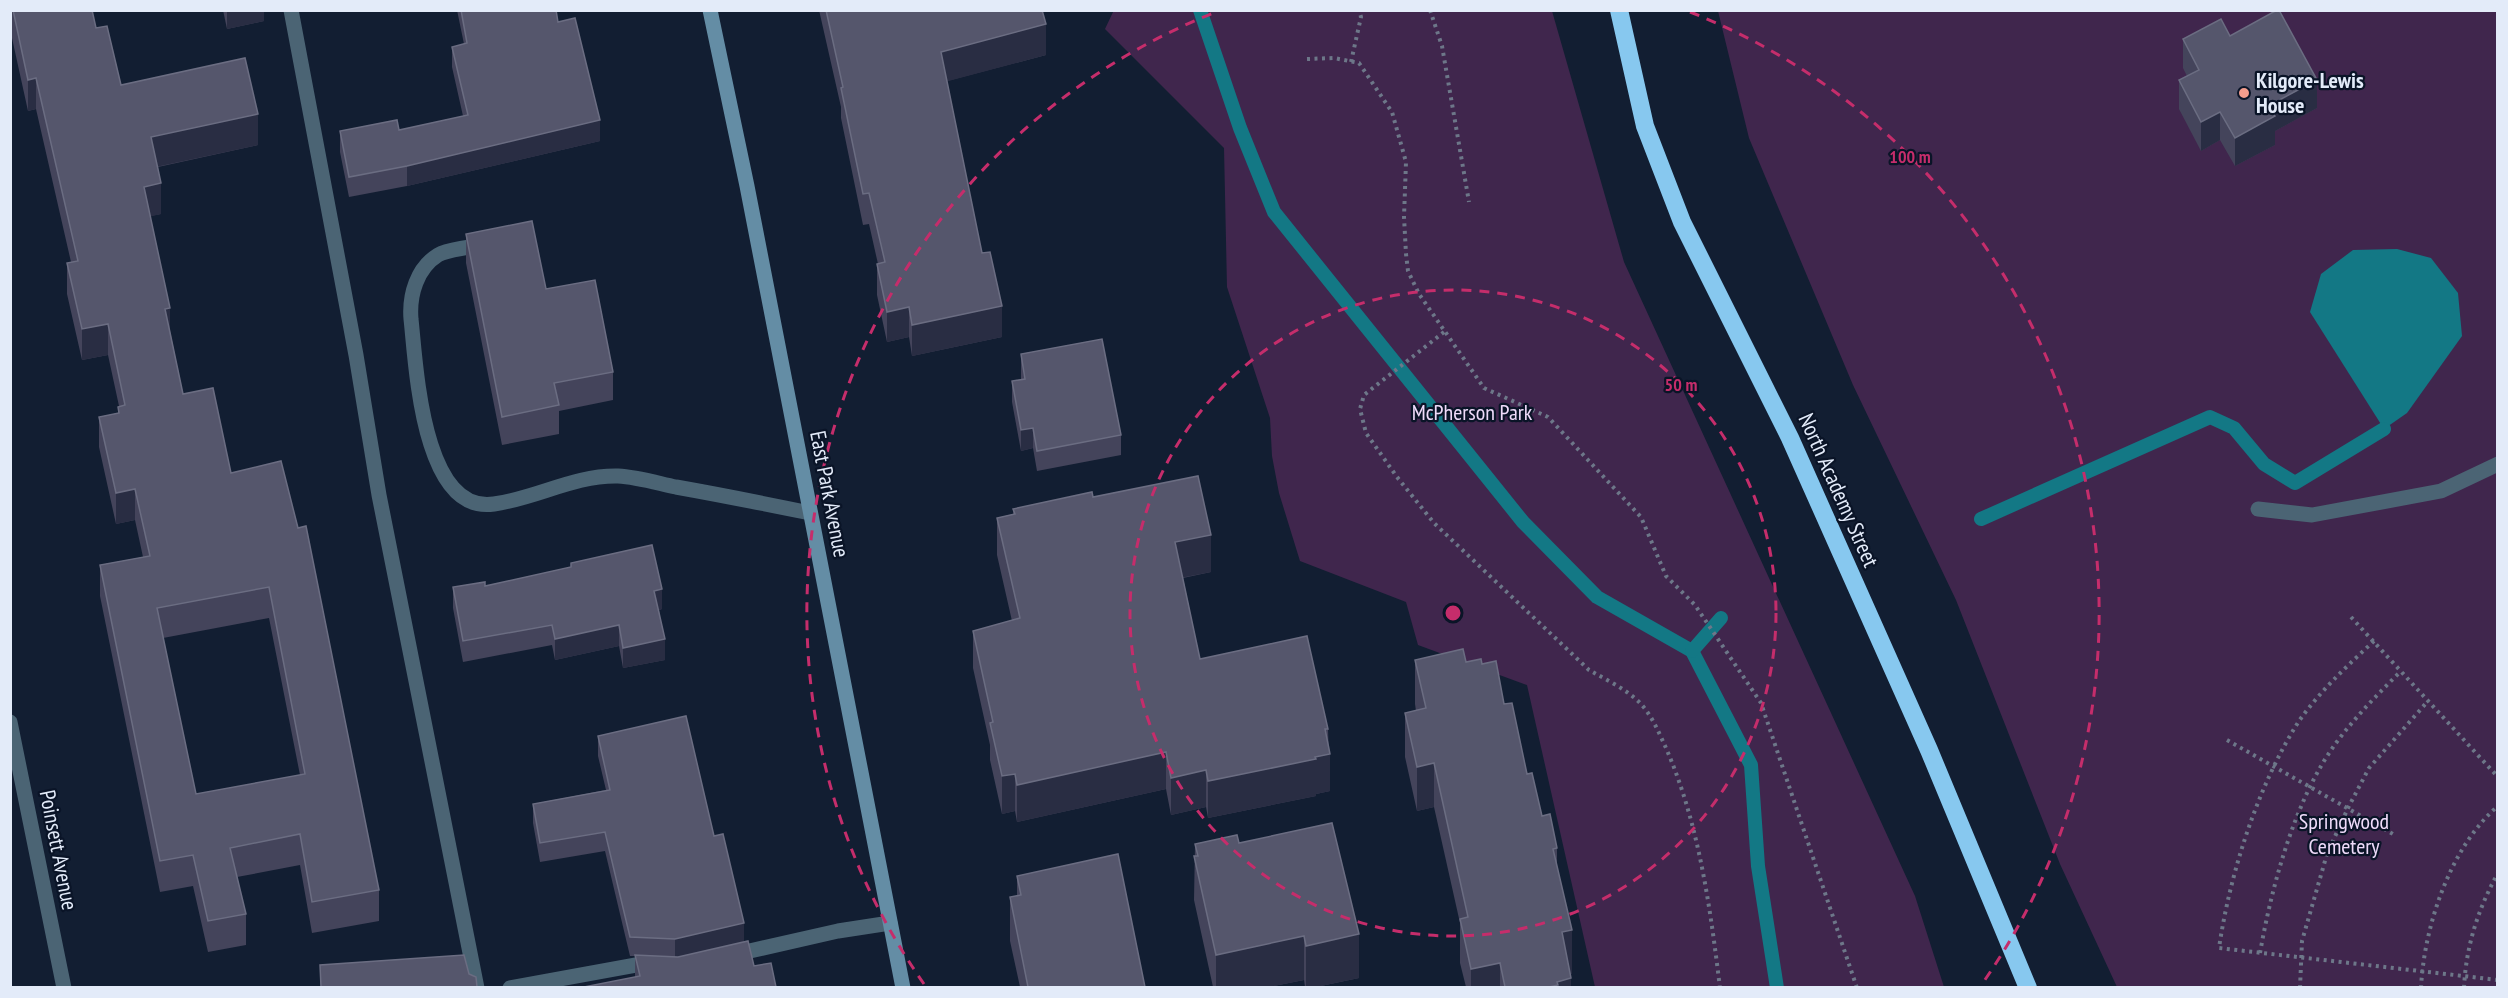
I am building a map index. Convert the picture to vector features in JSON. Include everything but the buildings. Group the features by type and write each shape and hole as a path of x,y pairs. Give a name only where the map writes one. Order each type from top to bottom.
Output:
{"highway":[{"name":"North Academy Street","path":"1619,10 1645,126 1682,222 1804,471 1929,750 2028,987"}],"street":[{"path":"291,10 354,344 379,495 477,987"},
{"name":"East Park Avenue","path":"710,10 903,987"},
{"path":"469,247 439,255 419,274 410,304 417,381 431,451 449,484 468,500 491,505 516,500 581,478 619,476 810,513"},
{"path":"2258,509 2312,515 2430,494 2498,464"},
{"name":"Poinsett Avenue","path":"10,722 64,987"},
{"path":"722,957 838,930 890,923"},
{"path":"510,987 636,965 666,967"}],"path":[{"path":"1351,62 1361,17 1359,10"},
{"path":"1430,10 1442,46 1469,202"},
{"path":"1307,59 1334,58 1359,63 1392,112 1406,162 1404,217 1408,271 1419,294 1444,332 1484,387 1548,417 1641,517 1666,576 1695,605 1761,703 1857,987"},
{"path":"1444,332 1364,395 1360,409 1366,433 1434,523 1588,670 1614,683 1639,702 1658,731 1678,776 1704,874 1720,987"},
{"path":"2351,617 2498,777"},
{"path":"2374,641 2332,681 2299,722 2275,768 2249,825 2234,873 2219,948 2498,980"},
{"path":"2260,953 2275,884 2289,839 2311,787 2335,745 2365,706 2401,671"},
{"path":"2300,987 2302,941 2327,854 2369,768 2428,701"},
{"path":"2227,740 2393,834"},
{"path":"2421,987 2427,941 2439,899 2450,874 2475,832 2498,806"},
{"path":"2464,987 2468,947 2479,911 2498,873"}],"green space":[{"name":"McPherson Park","path":"1114,10 1552,11 1624,262 1915,896 1944,987 1595,987 1527,685 1418,645 1406,602 1300,561 1279,493 1272,456 1270,418 1227,287 1224,148 1105,29"},
{"name":"Springwood Cemetery","path":"1718,11 2497,11 2497,987 2117,987 2060,864 1956,600 1853,385 1749,138"}],"shaded area":[{"path":"2397,249 2431,258 2458,293 2462,336 2407,413 2384,429 2310,312 2321,274 2353,250"}],"waterway":[{"path":"1200,10 1240,128 1274,212 1523,522 1597,597 1692,651 1751,765 1758,866 1777,988"},
{"path":"1981,519 2210,417 2234,428 2264,464 2295,483 2384,429"},
{"path":"1692,651 1721,618"}],"place":[{"name":"Kilgore-Lewis House","path":"2244,93"}]}
